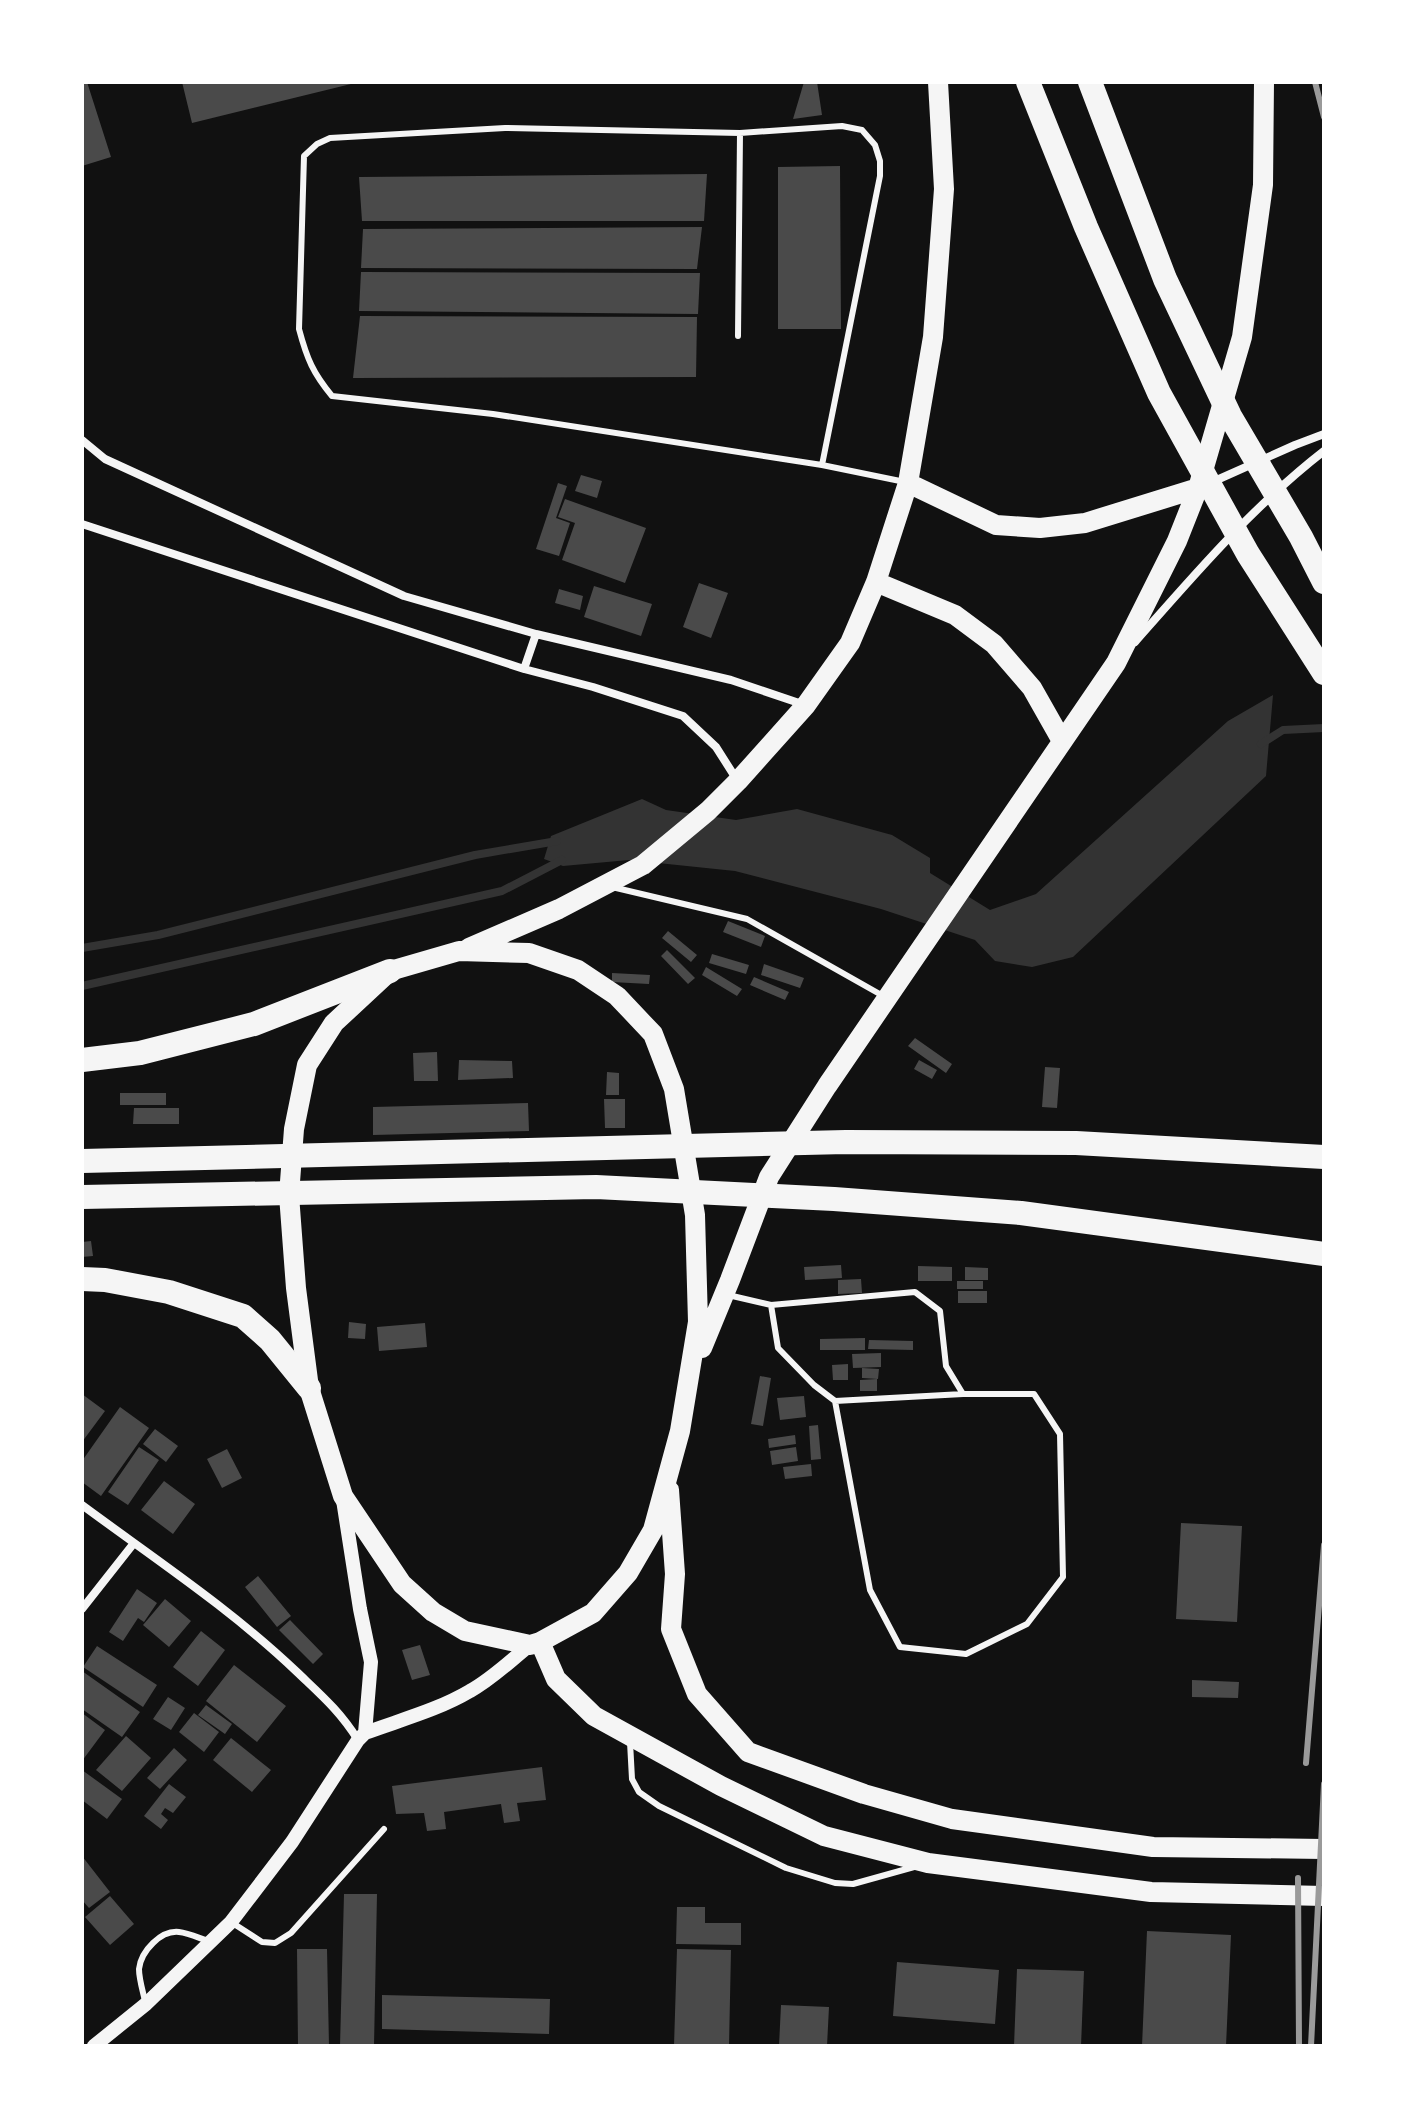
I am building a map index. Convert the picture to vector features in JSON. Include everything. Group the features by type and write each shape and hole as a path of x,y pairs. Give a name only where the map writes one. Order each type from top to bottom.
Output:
{"highway":[{"path":"1028,82 1086,227 1159,393 1248,554 1324,673"},
{"path":"1090,82 1165,279 1230,416 1324,582"},
{"path":"82,1060 140,1053 254,1024 390,971"},
{"path":"82,1161 846,1142 1076,1143 1324,1157"},
{"path":"82,1197 596,1187 834,1199 1021,1213 1324,1254"},
{"path":"93,1280 169,1292 243,1316 270,1340 309,1388"}],"main road":[{"path":"459,951 529,953 578,970 617,996 653,1034 674,1089 695,1215 698,1322 680,1431 653,1530 628,1573 593,1613 535,1644 465,1631 433,1612 402,1584 343,1496 309,1388 296,1288 289,1195 294,1129 307,1065 334,1023 390,971 459,951 559,909 643,865 708,811 738,781 806,705 850,643 876,582 908,483 935,322 944,189 938,82"},
{"path":"686,1385 769,1177 827,1086 1116,663 1177,541 1198,488 1242,337 1263,185 1264,82"},
{"path":"908,483 996,525 1040,528 1085,523 1198,488"},
{"path":"876,582 955,615 994,644 1032,688 1062,741"},
{"path":"668,1477 675,1574 671,1629 697,1694 748,1752 864,1794 952,1819 1153,1847 1324,1849"},
{"path":"535,1644 556,1679 594,1716 721,1786 824,1836 928,1863 1151,1892 1324,1896"}],"street":[{"path":"1198,488 1324,434"},
{"path":"82,440 105,459 404,596 536,634 731,680 806,705"},
{"path":"1116,663 1204,564 1296,473 1324,451"},
{"path":"82,524 524,669 683,716 716,747 738,781"},
{"path":"524,669 536,634"},
{"path":"94,2046 146,2004 231,1922 292,1842 362,1737 371,1662 343,1496"},
{"path":"82,1505 277,1652 362,1737"},
{"path":"82,1609 134,1543"},
{"path":"362,1737 448,1703 491,1678 535,1644"}],"lane":[{"path":"822,465 880,176 875,145 862,130 842,126 740,133 505,128 330,138 317,144 304,156 299,329 306,356 317,378 332,396 493,414 822,465 908,483"},
{"path":"738,336 740,133"},
{"path":"603,885 747,919 888,999"},
{"path":"724,1294 771,1305 915,1292 940,1311 946,1366 963,1394"},
{"path":"771,1305 778,1348 814,1385 835,1401 963,1394 1034,1394 1060,1434 1063,1577 1027,1624 966,1654 900,1647 870,1590 835,1401"},
{"path":"629,1735 632,1779 639,1792 659,1806 786,1868 835,1883 853,1884 928,1863"},
{"path":"231,1922 262,1942 275,1943 291,1933 384,1829"},
{"path":"146,2004 139,1968 155,1941 169,1933 180,1932 211,1942"}],"shaded area":[{"path":"1273,695 1266,776 1073,957 1032,967 995,961 975,940 881,909 735,871 629,860 563,866 544,859 551,836 642,799 666,810 736,820 797,809 892,835 930,858 930,873 990,910 1036,894 1228,721"}],"building":[{"path":"82,82 87,82 111,157 82,166"},
{"path":"182,82 355,82 355,83 192,123"},
{"path":"804,82 817,82 822,115 793,119"},
{"path":"840,166 841,329 778,329 778,167"},
{"path":"707,174 704,221 362,221 359,177"},
{"path":"702,227 697,269 361,268 363,229"},
{"path":"361,272 700,273 698,314 359,311"},
{"path":"360,316 697,317 696,377 353,378"},
{"path":"581,475 602,481 597,498 575,491"},
{"path":"558,483 567,486 556,518 570,523 559,556 536,549"},
{"path":"565,499 646,528 625,583 562,560 575,523 558,517"},
{"path":"699,583 728,593 711,638 683,627"},
{"path":"594,586 652,604 641,636 584,617"},
{"path":"559,589 583,596 580,610 555,603"},
{"path":"728,921 765,936 761,947 723,932"},
{"path":"668,931 697,955 691,962 662,938"},
{"path":"667,950 695,978 688,984 661,956"},
{"path":"712,954 749,965 746,974 709,963"},
{"path":"764,964 804,978 800,988 761,975"},
{"path":"706,967 742,989 737,996 702,975"},
{"path":"612,973 650,975 649,984 612,982"},
{"path":"754,977 789,992 785,1000 750,985"},
{"path":"915,1038 952,1064 946,1073 908,1046"},
{"path":"437,1052 438,1081 414,1081 413,1053"},
{"path":"459,1060 512,1061 513,1078 458,1080"},
{"path":"919,1060 937,1070 932,1079 914,1069"},
{"path":"1045,1067 1060,1068 1057,1108 1042,1107"},
{"path":"607,1072 619,1073 619,1095 606,1095"},
{"path":"120,1093 166,1093 166,1105 120,1105"},
{"path":"604,1099 625,1099 625,1128 605,1128"},
{"path":"528,1103 529,1131 373,1135 373,1107"},
{"path":"134,1108 179,1108 179,1124 133,1124"},
{"path":"91,1241 93,1256 82,1257 82,1242"},
{"path":"841,1265 842,1278 805,1280 804,1267"},
{"path":"918,1266 952,1267 952,1281 918,1281"},
{"path":"965,1267 988,1268 988,1280 965,1280"},
{"path":"861,1279 862,1293 838,1294 838,1280"},
{"path":"957,1281 983,1281 983,1289 957,1289"},
{"path":"958,1291 987,1291 987,1303 958,1303"},
{"path":"349,1322 366,1324 365,1339 348,1338"},
{"path":"425,1323 427,1347 379,1351 377,1327"},
{"path":"865,1338 865,1350 820,1350 820,1339"},
{"path":"869,1340 913,1341 913,1350 868,1349"},
{"path":"881,1353 881,1367 853,1368 852,1354"},
{"path":"848,1364 848,1380 833,1380 832,1365"},
{"path":"862,1368 879,1369 878,1379 862,1378"},
{"path":"760,1376 771,1378 763,1426 751,1424"},
{"path":"877,1379 877,1391 860,1391 860,1380"},
{"path":"82,1394 105,1411 82,1442"},
{"path":"804,1396 806,1417 780,1420 777,1398"},
{"path":"120,1407 149,1428 101,1496 82,1482 82,1461"},
{"path":"818,1425 821,1459 811,1460 809,1426"},
{"path":"155,1429 178,1446 166,1462 143,1444"},
{"path":"795,1435 796,1444 769,1448 768,1439"},
{"path":"139,1447 159,1460 128,1505 108,1492"},
{"path":"796,1447 798,1461 772,1465 770,1451"},
{"path":"227,1449 242,1478 222,1488 207,1459"},
{"path":"811,1464 812,1476 785,1479 783,1467"},
{"path":"164,1481 195,1504 173,1534 141,1510"},
{"path":"1181,1523 1242,1526 1237,1622 1176,1619"},
{"path":"258,1576 291,1616 277,1627 245,1587"},
{"path":"137,1589 157,1603 144,1622 138,1618 123,1641 109,1632"},
{"path":"165,1599 191,1621 169,1647 143,1625"},
{"path":"290,1620 323,1654 313,1664 279,1630"},
{"path":"201,1631 225,1650 198,1686 173,1667"},
{"path":"420,1645 430,1675 412,1680 402,1650"},
{"path":"97,1646 157,1685 143,1707 83,1667"},
{"path":"234,1665 286,1706 257,1742 206,1701"},
{"path":"82,1671 140,1712 122,1737 82,1709"},
{"path":"1192,1680 1239,1682 1238,1698 1192,1697"},
{"path":"168,1697 185,1708 171,1730 153,1719"},
{"path":"206,1705 232,1724 225,1734 198,1715"},
{"path":"82,1713 105,1730 82,1761"},
{"path":"194,1713 219,1732 204,1752 179,1732"},
{"path":"126,1736 151,1758 122,1791 96,1770"},
{"path":"231,1738 271,1770 252,1792 213,1760"},
{"path":"174,1748 187,1760 160,1789 147,1778"},
{"path":"542,1767 546,1800 517,1803 520,1821 504,1823 501,1804 444,1812 446,1829 427,1831 424,1813 396,1814 392,1786"},
{"path":"82,1770 122,1799 107,1819 82,1800"},
{"path":"169,1784 186,1797 173,1813 165,1808 161,1814 168,1820 161,1829 144,1816"},
{"path":"82,1856 110,1892 89,1908 82,1900"},
{"path":"344,1894 377,1894 374,2046 340,2046"},
{"path":"110,1896 134,1924 110,1945 85,1917"},
{"path":"677,1907 705,1907 705,1923 741,1923 741,1945 676,1944"},
{"path":"1147,1931 1231,1935 1226,2046 1142,2046"},
{"path":"297,1949 327,1949 329,2046 298,2046"},
{"path":"677,1949 731,1950 729,2046 674,2046"},
{"path":"897,1962 999,1970 995,2024 893,2016"},
{"path":"1017,1969 1084,1971 1081,2046 1014,2046"},
{"path":"382,1995 550,1999 549,2034 382,2029"},
{"path":"781,2005 829,2007 827,2046 779,2046"}],"waterway":[{"path":"1261,744 1283,730 1324,728"},
{"path":"82,948 158,935 475,855 557,841"},
{"path":"82,986 502,891 562,860"}],"railway":[{"path":"1315,82 1324,117"},
{"path":"1306,1763 1324,1545"},
{"path":"1311,2046 1324,1784"},
{"path":"1298,1878 1299,2046"}]}
